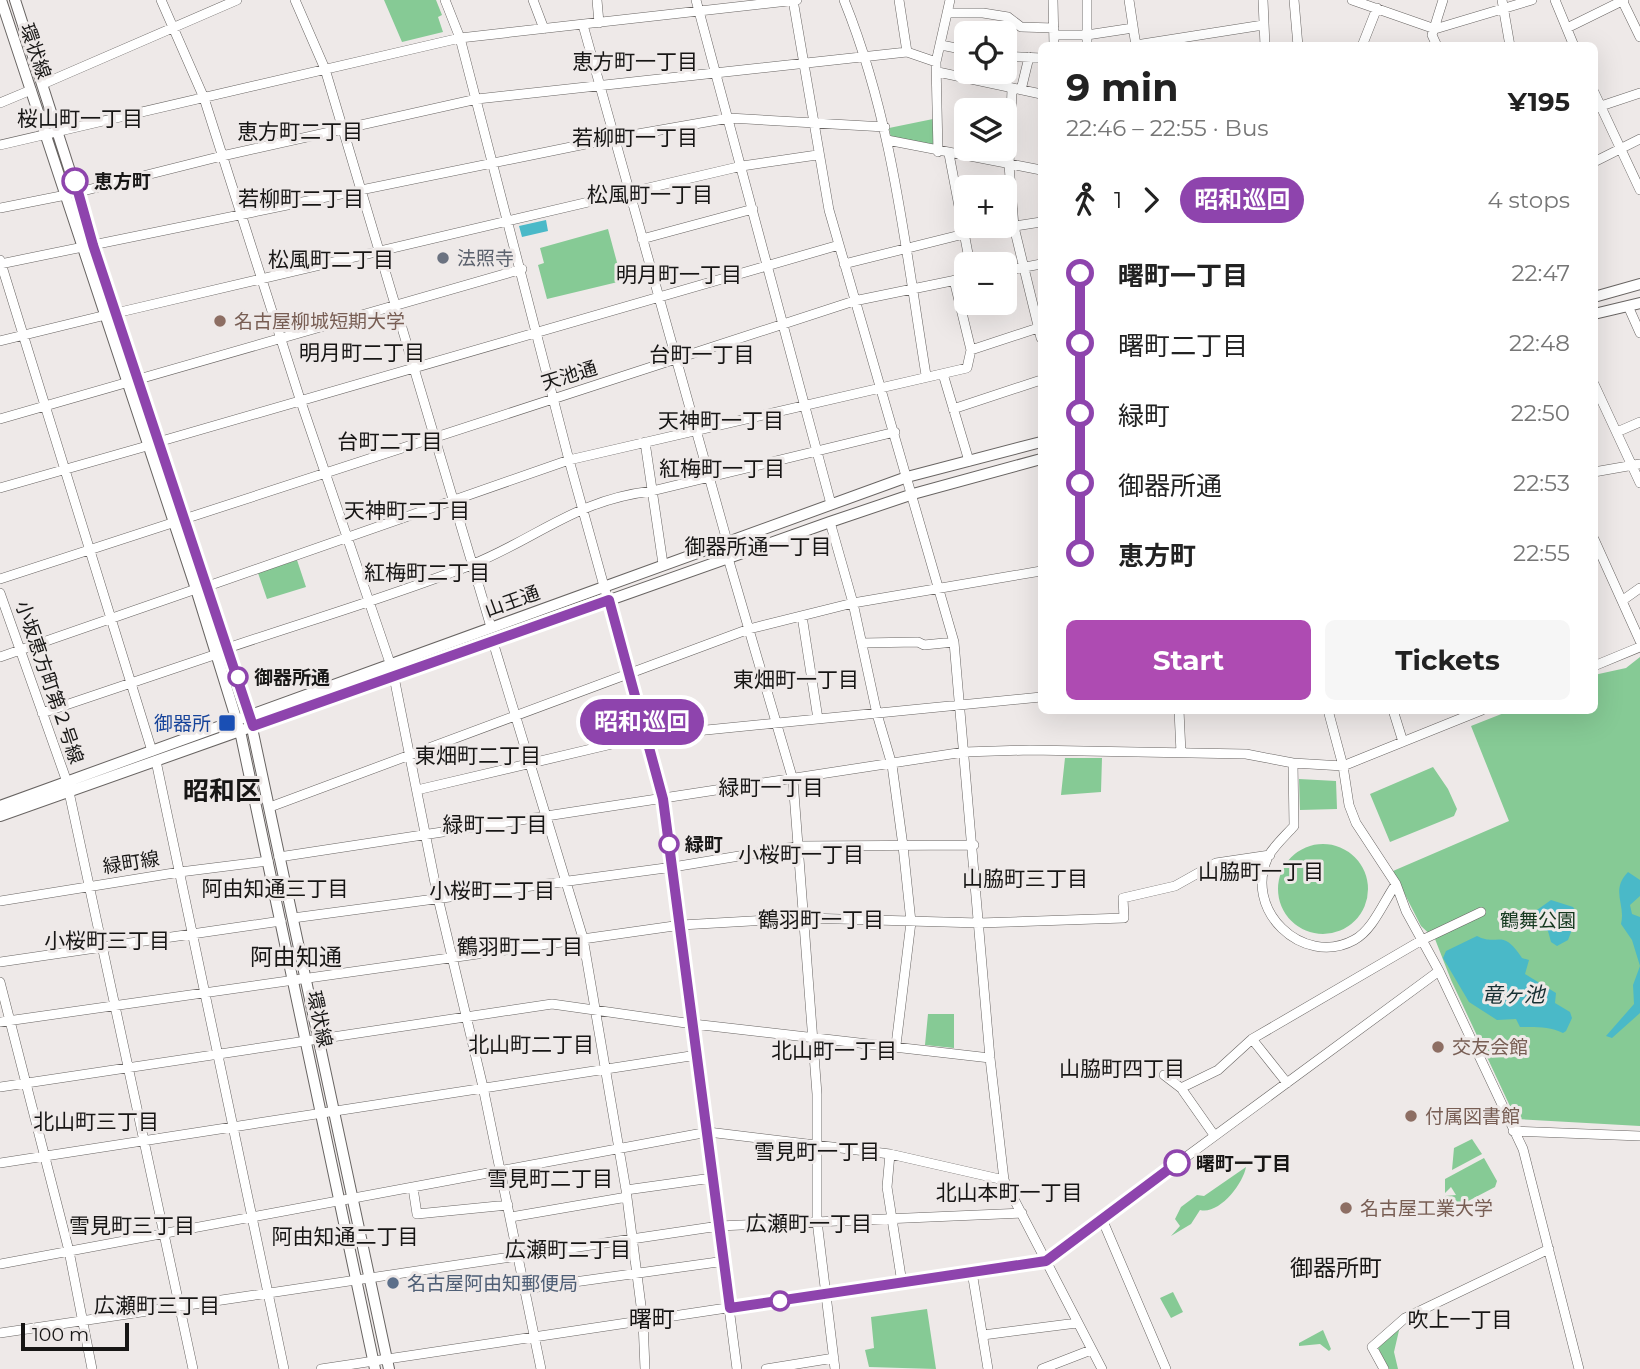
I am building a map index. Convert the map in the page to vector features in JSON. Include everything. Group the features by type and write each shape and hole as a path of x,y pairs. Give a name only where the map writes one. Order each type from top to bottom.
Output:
{"main road":[{"name":"環状線","path":"17,1 79,192 88,246"},
{"name":"環状線","path":"1,6 66,195 88,246 111,314 217,654 293,918 307,979 313,1039"},
{"path":"1598,296 1640,284"},
{"path":"1598,313 1640,303"},
{"name":"山王通","path":"238,726 249,714 907,477 1038,443"},
{"name":"環状線","path":"153,444 186,517 253,726 270,807 281,921 294,980 313,1039 329,1113 353,1199 388,1364"},
{"name":"山王通","path":"0,816 68,787 238,726 253,726 830,522 913,494 1038,459"},
{"name":"山王通","path":"0,806 68,787"},
{"name":"環状線","path":"329,1113 341,1201 374,1365"}],"street":[{"path":"161,0 204,98 300,399 390,663"},
{"path":"43,83 237,0"},
{"path":"295,0 325,69 432,437 491,627"},
{"path":"447,0 477,99 569,460 663,799 737,1369"},
{"path":"533,0 544,29"},
{"path":"597,0 599,23"},
{"path":"696,0 697,12 717,73 831,504"},
{"path":"793,0 817,155 839,245 954,642 974,845 990,1058 1004,1180 1102,1369"},
{"path":"0,145 460,38 799,0"},
{"path":"844,0 867,57 885,127 926,375"},
{"path":"899,0 907,52"},
{"path":"938,152 937,67 950,0"},
{"path":"1053,0 1054,36"},
{"path":"1087,0 1087,42"},
{"path":"1129,0 1135,42"},
{"path":"1263,0 1265,42"},
{"path":"1294,0 1298,42"},
{"path":"1352,0 1436,29 1503,5 1532,0"},
{"path":"1436,42 1433,35 1443,0"},
{"path":"1555,0 1572,42"},
{"path":"1567,28 1623,0 1640,37"},
{"path":"1503,5 1509,42"},
{"path":"1364,42 1377,8"},
{"path":"948,13 983,13 1008,17 1021,27 1054,36 1087,35 1133,28"},
{"path":"583,25 727,541"},
{"path":"1155,42 1263,25"},
{"path":"941,45 954,48"},
{"path":"79,192 222,156 477,99 907,52 937,67 1038,93"},
{"path":"1017,57 1038,58"},
{"path":"1010,175 1017,89 1029,57"},
{"path":"0,103 31,90"},
{"path":"1598,107 1640,93"},
{"path":"1598,109 1640,190"},
{"path":"284,1369 154,756 0,263 615,138 729,118 885,127"},
{"path":"1598,160 1640,139"},
{"path":"887,140 1038,170"},
{"path":"949,154 954,181"},
{"path":"0,341 742,166 817,155"},
{"path":"0,208 66,195"},
{"path":"642,239 753,209"},
{"path":"1017,226 1038,223"},
{"path":"844,264 954,236"},
{"path":"1016,238 1038,323"},
{"path":"0,488 839,245"},
{"path":"1017,268 1038,264"},
{"path":"0,419 522,269"},
{"name":"天池通","path":"0,579 783,323 854,301 954,280"},
{"path":"1628,306 1640,333"},
{"path":"208,586 569,460 926,375 967,368 971,350 962,315"},
{"path":"971,350 1038,332"},
{"path":"943,373 970,461"},
{"path":"953,409 1038,381"},
{"path":"1598,392 1636,465 1640,483"},
{"path":"1617,432 1640,422"},
{"path":"228,648 472,565 582,507 619,495 652,491 709,478 895,432"},
{"path":"645,442 663,564"},
{"path":"1598,471 1636,465"},
{"path":"830,522 853,603 877,714 892,765 903,846 911,922 896,1045"},
{"path":"1598,547 1640,640"},
{"path":"728,558 793,780 817,1094 817,1222 835,1369"},
{"path":"270,807 749,629 853,603 1038,571"},
{"path":"1623,600 1640,588"},
{"path":"0,657 196,589"},
{"name":"小坂恵方町第２号線","path":"0,593 68,787 193,1369"},
{"path":"802,616 818,719"},
{"path":"493,642 583,938 607,1068 626,1194 643,1321 645,1369"},
{"path":"862,643 918,642 924,645 954,642"},
{"path":"1598,664 1640,647"},
{"path":"42,713 217,654"},
{"path":"394,677 438,898 483,1087 541,1369"},
{"path":"416,790 646,736 1038,697"},
{"path":"1179,714 1181,753"},
{"path":"1329,714 1343,766 1349,805 1356,823 1396,884 1406,911 1439,971 1523,1149 1579,1369"},
{"path":"1393,714 1403,742"},
{"path":"1343,766 1465,714"},
{"name":"緑町線","path":"0,901 964,752 1030,750 1246,754 1293,763 1343,766"},
{"path":"1293,763 1294,826 1270,855 1265,869 1265,900 1273,920 1296,940 1317,946 1355,940 1367,929 1396,884"},
{"path":"293,918 673,867 799,846 974,845"},
{"path":"5,1021 681,925 805,918 979,923 1124,918 1123,898 1175,886 1216,863 1270,855"},
{"path":"1181,1088 1218,1070 1252,1039 1422,940 1481,912"},
{"path":"0,962 281,921"},
{"path":"321,1369 388,1364 534,1336 1046,1261 1439,971"},
{"path":"0,982 5,1021 26,1084 69,1251 92,1369"},
{"path":"0,1087 552,1004 693,1024 896,1045 990,1058"},
{"path":"1252,1039 1287,1083"},
{"path":"0,1163 697,1055"},
{"path":"1164,1075 1181,1088 1214,1135"},
{"path":"0,1264 708,1132 890,1154 1004,1180"},
{"path":"1513,1132 1640,1136"},
{"path":"890,1154 887,1187 902,1283"},
{"path":"511,1217 712,1178"},
{"path":"413,1188 417,1214 508,1205"},
{"path":"0,1332 719,1226 1022,1213"},
{"path":"1102,1219 1166,1369"},
{"path":"1384,1369 1372,1347 1405,1318 1549,1249"},
{"path":"524,1289 725,1261"},
{"path":"972,1272 988,1369"},
{"path":"983,1335 1077,1323"},
{"path":"1042,1369 1091,1350"},
{"path":"766,1369 834,1358"}],"green space":[{"path":"384,0 436,0 442,15 438,17 443,32 402,42"},
{"path":"933,119 935,146 891,138 889,128"},
{"path":"608,229 622,281 547,299 538,265 544,263 540,248"},
{"path":"297,560 306,587 267,599 258,573"},
{"name":"鶴舞公園","path":"1640,657 1640,1126 1516,1119 1451,980 1435,939 1421,926 1393,871 1509,821 1471,726 1501,714 1598,714 1598,674 1626,668"},
{"path":"1065,758 1102,758 1101,792 1061,795"},
{"path":"1433,767 1448,789 1457,809 1454,816 1390,842 1370,794"},
{"path":"1299,779 1336,781 1337,809 1300,810"},
{"path":"1323,844 1340,848 1355,857 1364,872 1368,889 1364,906 1355,921 1340,930 1323,934 1306,930 1291,921 1282,906 1278,889 1282,872 1291,857 1306,848"},
{"path":"928,1014 954,1014 954,1048 925,1045"},
{"path":"1472,1139 1482,1154 1452,1170 1454,1148"},
{"path":"1484,1158 1497,1181 1495,1187 1449,1211 1445,1196 1456,1195 1451,1187 1445,1193 1445,1179"},
{"path":"1246,1167 1240,1182 1229,1197 1215,1208 1200,1210 1191,1224 1171,1236 1180,1226 1175,1219 1181,1207 1197,1195 1204,1196"},
{"path":"1173,1292 1183,1312 1171,1318 1160,1298"},
{"path":"927,1309 936,1369 869,1367 865,1350 874,1348 871,1317"},
{"path":"1400,1326 1394,1352 1398,1369 1389,1369 1377,1346"},
{"path":"1323,1330 1331,1349 1329,1351 1320,1344 1299,1346 1299,1343"}],"water":[{"path":"546,220 548,231 522,237 519,226"},
{"path":"1628,872 1640,880 1640,896 1630,905 1632,914 1640,917 1640,966 1632,940 1621,924 1619,892"},
{"path":"1551,900 1573,907 1578,914 1568,940 1557,946 1551,942 1548,931 1539,929 1532,921 1537,910"},
{"name":"竜ヶ池","path":"1477,936 1505,940 1522,958 1529,960 1525,974 1556,993 1555,1003 1570,1012 1572,1018 1566,1031 1563,1033 1547,1028 1520,1027 1516,1019 1497,1020 1469,1002 1443,958 1446,951"},
{"path":"1640,966 1640,1013 1612,1038 1606,1036 1634,1004 1633,985"}],"bus line":[{"name":"昭和巡回","path":"75,181 93,245 158,442 186,517 253,726 609,600 663,799 730,1308 1046,1261 1177,1163"}],"place":[{"name":"恵方町","path":"75,181"},
{"name":"法照寺","path":"443,258"},
{"name":"名古屋柳城短期大学","path":"220,321"},
{"name":"御器所通","path":"238,677"},
{"name":"御器所","path":"227,723"},
{"name":"緑町","path":"669,844"},
{"name":"交友会館","path":"1438,1047"},
{"name":"付属図書館","path":"1411,1116"},
{"name":"曙町一丁目","path":"1177,1163"},
{"name":"名古屋工業大学","path":"1346,1208"},
{"name":"名古屋阿由知郵便局","path":"393,1283"}],"district":[{"name":"恵方町一丁目","path":"635,62"},
{"name":"桜山町一丁目","path":"80,119"},
{"name":"恵方町二丁目","path":"300,132"},
{"name":"若柳町一丁目","path":"635,138"},
{"name":"松風町一丁目","path":"650,195"},
{"name":"若柳町二丁目","path":"301,199"},
{"name":"松風町二丁目","path":"331,260"},
{"name":"明月町一丁目","path":"679,275"},
{"name":"明月町二丁目","path":"362,353"},
{"name":"台町一丁目","path":"702,355"},
{"name":"天神町一丁目","path":"721,421"},
{"name":"台町二丁目","path":"390,442"},
{"name":"紅梅町一丁目","path":"722,469"},
{"name":"天神町二丁目","path":"407,511"},
{"name":"御器所通一丁目","path":"758,547"},
{"name":"紅梅町二丁目","path":"427,573"},
{"name":"東畑町一丁目","path":"796,680"},
{"name":"東畑町二丁目","path":"478,756"},
{"name":"緑町一丁目","path":"771,788"},
{"name":"昭和区","path":"222,791"},
{"name":"緑町二丁目","path":"495,825"},
{"name":"小桜町一丁目","path":"801,855"},
{"name":"山脇町一丁目","path":"1261,872"},
{"name":"山脇町三丁目","path":"1025,879"},
{"name":"阿由知通三丁目","path":"275,889"},
{"name":"小桜町二丁目","path":"492,891"},
{"name":"鶴羽町一丁目","path":"821,920"},
{"name":"小桜町三丁目","path":"107,941"},
{"name":"鶴羽町二丁目","path":"520,947"},
{"name":"阿由知通","path":"296,957"},
{"name":"北山町二丁目","path":"531,1045"},
{"name":"北山町一丁目","path":"834,1051"},
{"name":"山脇町四丁目","path":"1122,1069"},
{"name":"北山町三丁目","path":"96,1122"},
{"name":"雪見町一丁目","path":"817,1152"},
{"name":"雪見町二丁目","path":"550,1179"},
{"name":"北山本町一丁目","path":"1009,1193"},
{"name":"広瀬町一丁目","path":"809,1224"},
{"name":"雪見町三丁目","path":"132,1226"},
{"name":"阿由知通二丁目","path":"345,1237"},
{"name":"広瀬町二丁目","path":"568,1250"},
{"name":"御器所町","path":"1336,1268"},
{"name":"広瀬町三丁目","path":"157,1306"},
{"name":"曙町","path":"652,1319"},
{"name":"吹上一丁目","path":"1460,1320"}]}
